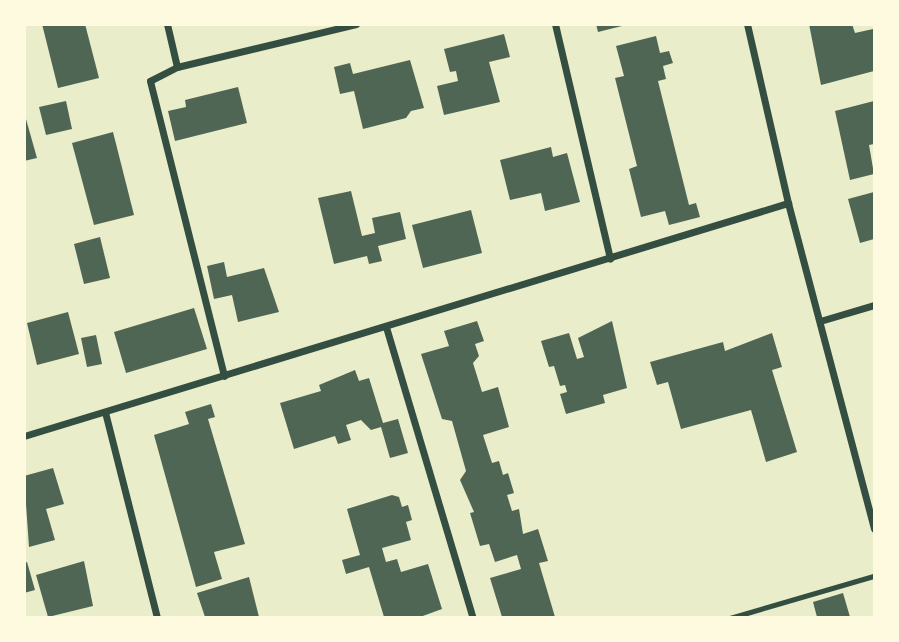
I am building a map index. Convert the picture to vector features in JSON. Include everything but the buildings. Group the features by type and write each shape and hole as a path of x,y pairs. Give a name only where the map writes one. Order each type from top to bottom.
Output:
{"street":[{"path":"167,24 177,67"},
{"path":"224,376 150,81 177,67 356,24"},
{"path":"555,24 610,259"},
{"path":"747,24 789,203 874,529"},
{"path":"24,436 789,203"},
{"path":"820,321 874,304"},
{"path":"386,327 473,618"},
{"path":"106,412 157,618"}],"path":[{"path":"730,618 874,576"}]}
